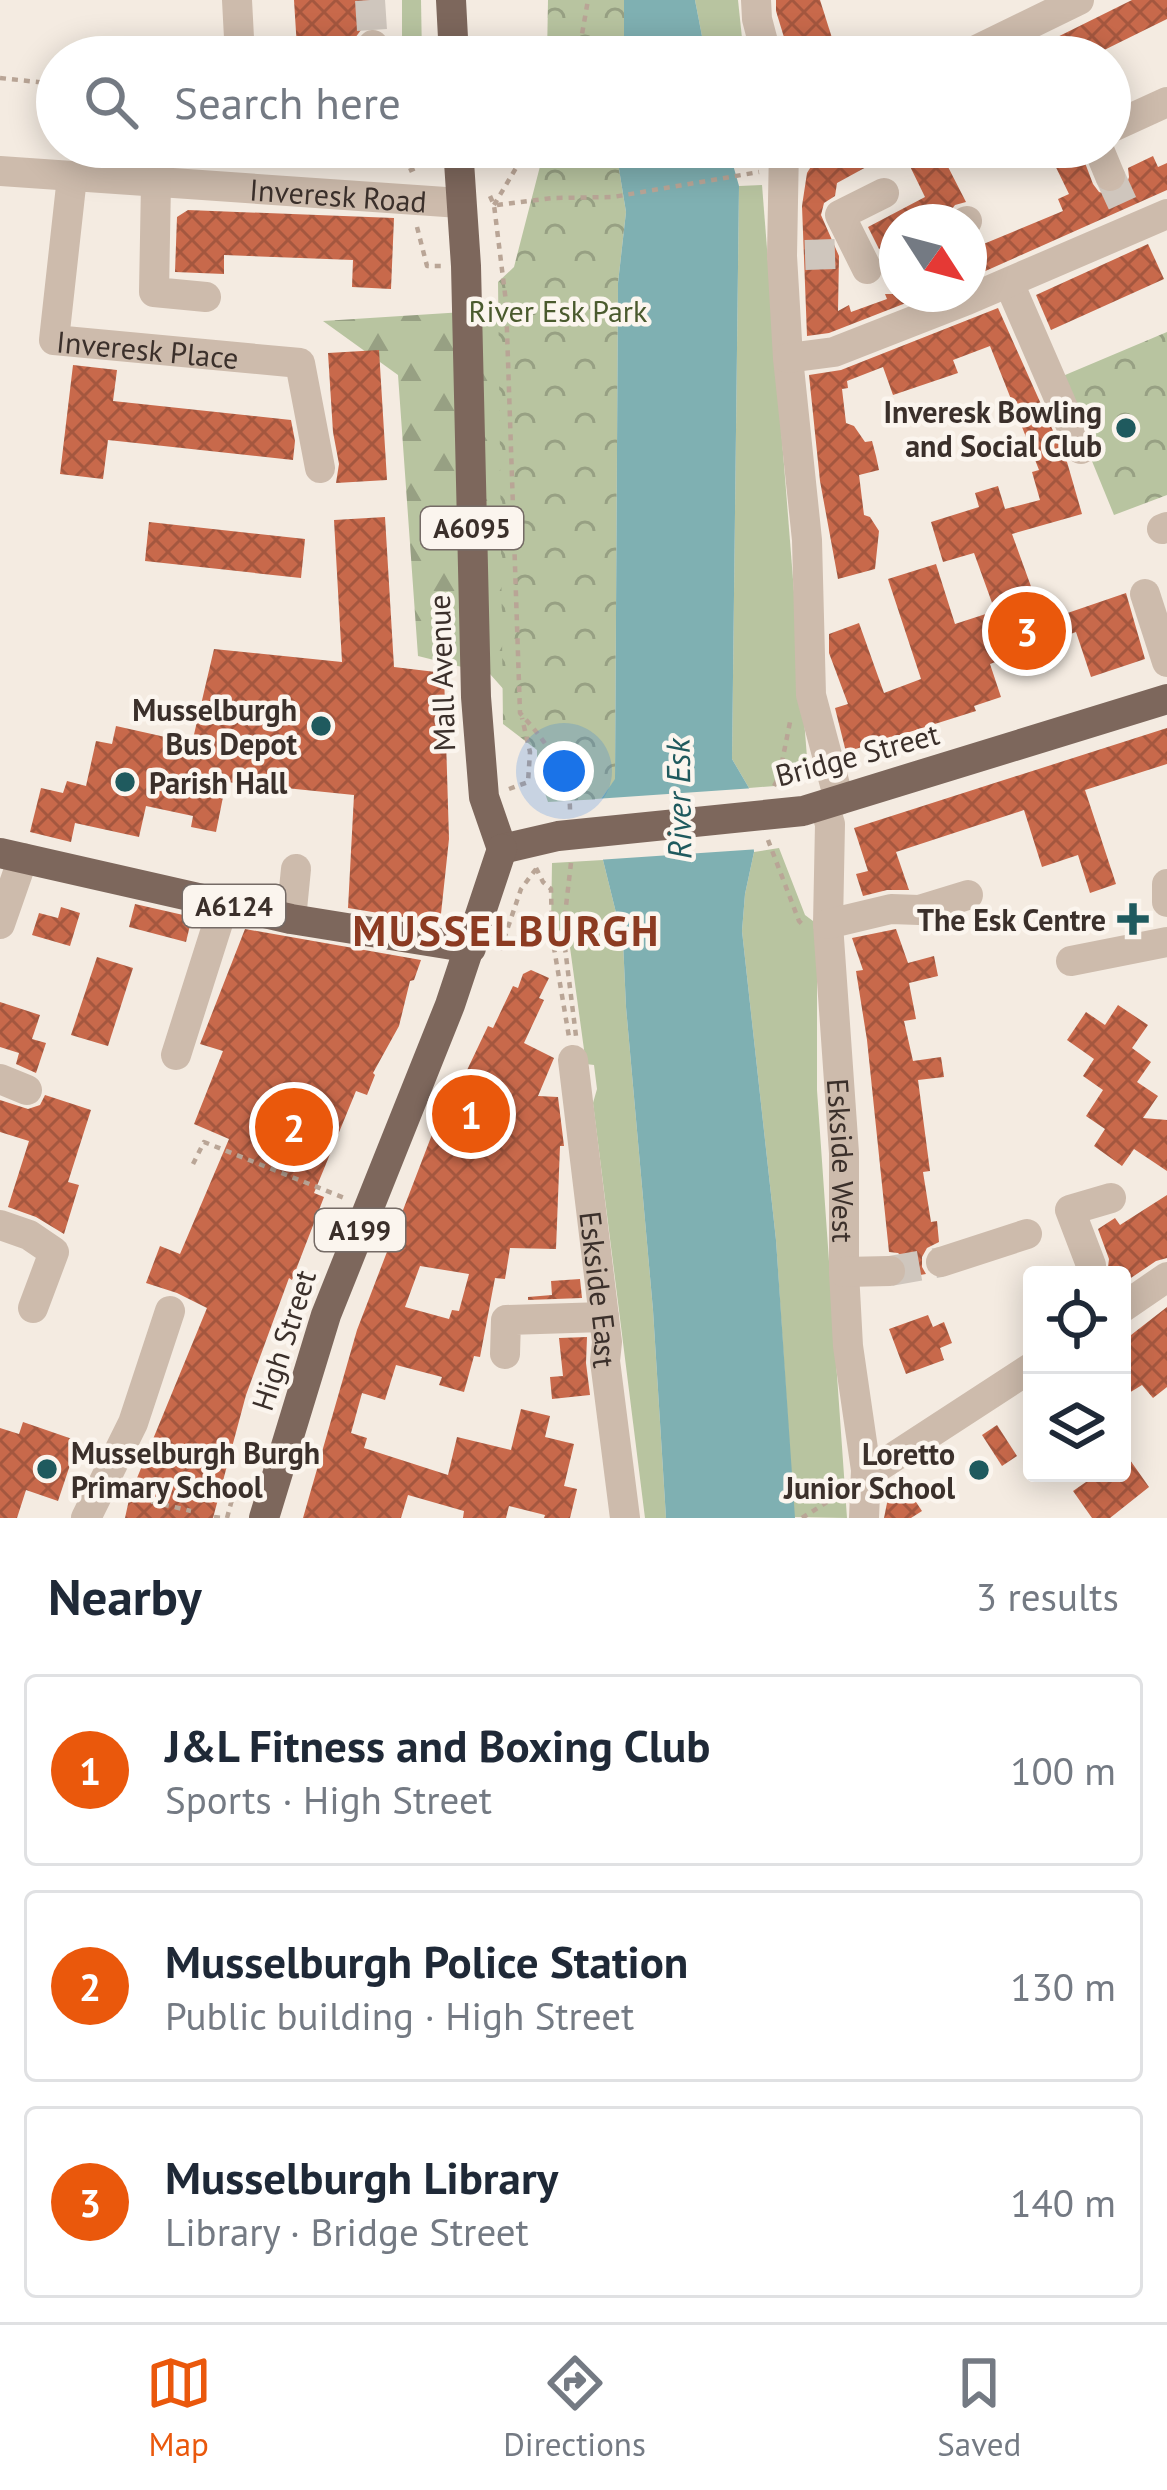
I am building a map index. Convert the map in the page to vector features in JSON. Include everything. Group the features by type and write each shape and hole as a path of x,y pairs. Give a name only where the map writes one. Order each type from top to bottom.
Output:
{"main road":[{"path":"451,0 453,36"},
{"name":"A6095","path":"459,168 460,203"},
{"name":"Mall Avenue","path":"460,203 466,266 476,697 484,797 502,849"},
{"name":"Bridge Street","path":"502,849 558,836 822,806 1167,699"},
{"name":"High Street","path":"263,1518 326,1315 483,954 502,849"},
{"name":"A6124","path":"12,855 291,919 483,954"}],"street":[{"path":"237,0 239,36"},
{"path":"756,0 763,36"},
{"path":"1005,36 1079,0"},
{"path":"1131,118 1167,102"},
{"name":"Eskside West","path":"793,168 830,258 788,358 807,540 812,695 822,806 830,824 828,924 844,1153 844,1272 848,1346 866,1470 865,1518"},
{"name":"Inveresk Road","path":"0,171 460,203"},
{"name":"Inveresk Place","path":"72,177 54,340 300,364 320,468"},
{"path":"156,183 154,292 206,297"},
{"path":"830,258 840,215 884,193"},
{"path":"987,290 1150,222"},
{"path":"1010,283 1081,449"},
{"path":"788,358 834,352 930,312"},
{"path":"1144,594 1167,662"},
{"path":"0,924 12,855"},
{"path":"291,919 296,869"},
{"path":"1167,884 1167,902"},
{"path":"828,924 891,909 919,910 968,895"},
{"path":"176,1055 224,904"},
{"path":"1071,961 1167,942"},
{"name":"Eskside East","path":"573,1060 625,1518"},
{"path":"1091,1265 1070,1210 1111,1198"},
{"path":"0,1225 29,1235 54,1252 33,1308"},
{"path":"941,1262 1028,1234"},
{"path":"844,1272 890,1271"},
{"path":"1131,1302 1167,1277"},
{"path":"86,1518 133,1423 170,1311"},
{"path":"505,1354 506,1320 604,1317"},
{"path":"866,1470 883,1464 1023,1373"}],"path":[{"path":"582,36 588,0"},
{"path":"0,78 36,82"},
{"path":"484,797 528,782 528,744 520,713 506,302 494,205 516,168"},
{"path":"494,205 613,196 750,172"},
{"path":"520,713 544,740 570,793"},
{"path":"528,744 544,740"},
{"path":"503,941 521,889 536,869"},
{"path":"572,876 563,932 577,1038 573,1060"},
{"path":"543,881 551,889 552,936 573,1060"},
{"path":"483,954 503,941 538,933 552,936"},
{"path":"193,1164 204,1142 369,1208"},
{"path":"101,1483 130,1497 191,1511"},
{"path":"802,1518 839,1495"},
{"path":"214,1517 223,1518"}],"green space":[{"path":"402,0 421,0 422,36 402,36"},
{"path":"548,0 624,0 624,36 547,36"},
{"path":"695,0 738,0 742,36 702,36"},
{"name":"River Esk Park","path":"540,168 619,168 626,212 618,283 615,780 601,799 548,802 537,770 537,750 503,724 498,282 514,267"},
{"path":"762,185 808,770 801,784 749,788 732,759 739,186"},
{"path":"513,278 513,700 490,674 418,656 398,375 323,321 495,310"},
{"name":"Inveresk Bowling and Social Club","path":"1167,332 1167,495 1114,515 1058,378"},
{"path":"779,848 805,915 817,924 817,1090 847,1518 794,1517 776,1240 742,931 754,852"},
{"path":"603,860 623,941 666,1518 645,1518 593,1103 597,1089 594,1065 586,1064 568,933 551,928 552,863"}],"water":[{"path":"624,0 695,0 702,36 624,36"},
{"name":"River Esk","path":"734,168 739,186 732,759 749,788 754,852 742,931 776,1240 795,1518 666,1518 623,941 603,860 601,799 615,779 618,283 626,212 619,169"}],"pier":[{"path":"755,788 760,849 597,860 595,799"}],"building":[{"path":"294,0 378,0 380,27 370,26 356,36 296,36"},
{"path":"776,0 820,0 831,36 784,36"},
{"path":"1132,0 1167,0 1167,19 1131,37 1059,36"},
{"path":"1153,156 1158,167 1167,163 1167,190 987,270 987,243 1063,211 1058,199 1069,194 1056,168 1087,168 1099,192 1109,195 1126,187 1128,168"},
{"path":"810,168 864,168 837,183 835,196 824,203 821,215 839,256 838,311 849,305 851,312 879,302 883,312 829,333 807,336 802,206"},
{"path":"911,168 949,168 966,202 959,204 912,204 925,197"},
{"path":"188,210 394,218 391,289 352,287 353,260 224,255 224,274 175,272 177,217"},
{"path":"879,221 879,249 868,227"},
{"path":"1148,244 1164,279 1051,330 1036,295"},
{"path":"998,308 1067,462 1082,514 1012,534 1033,592 1039,590 1050,619 1126,593 1145,659 1091,677 1076,632 990,664 1001,697 974,706 976,711 846,752 835,708 848,704 829,653 829,634 859,623 884,693 921,679 888,579 936,564 955,624 995,611 974,553 943,562 931,522 979,507 975,493 998,486 1005,509 1040,500 1032,472 1039,470 990,346 953,360 958,373 893,395 883,367 847,381 848,388 842,389 846,423 865,442 872,441 879,470 859,475 864,515 879,531 875,569 838,579 820,481 809,375 841,370"},
{"path":"379,350 387,480 336,483 339,464 328,353"},
{"path":"73,365 117,370 113,401 291,420 293,460 108,440 103,479 60,474"},
{"path":"385,517 394,667 444,673 449,839 440,923 348,908 354,795 226,782 216,832 191,827 193,816 146,806 139,837 75,823 71,842 30,832 41,788 63,793 67,781 86,786 96,741 112,744 116,726 192,743 214,649 342,662 334,520"},
{"path":"149,522 305,539 301,578 145,561"},
{"path":"1167,728 1167,764 1085,790 1116,884 1090,893 1078,855 1042,867 1024,810 896,852 909,890 863,896 856,874 868,871 854,828"},
{"path":"135,904 192,917 186,942 129,927"},
{"path":"61,907 80,913 70,946 32,935 39,913 58,918"},
{"path":"245,929 421,960 410,981 399,1026 373,1073 367,1095 356,1091 314,1193 324,1197 246,1395 213,1518 125,1518 130,1495 207,1308 146,1283 160,1246 180,1254 229,1139 194,1124 223,1051 200,1044"},
{"path":"896,929 908,963 934,956 938,976 909,983 916,1019 904,1021 913,1061 941,1057 944,1077 918,1080 930,1171 923,1172 939,1242 922,1257 926,1274 908,1277 906,1260 889,1252 856,971 863,970 852,938"},
{"path":"97,957 133,968 108,1046 71,1035"},
{"path":"531,970 549,978 524,1043 554,1058 538,1096 558,1097 564,1146 560,1146 556,1249 510,1248 505,1279 495,1278 480,1357 474,1356 464,1392 439,1385 442,1377 396,1365 385,1400 362,1393 351,1433 367,1438 364,1448 448,1475 457,1437 511,1450 521,1409 550,1416 545,1437 574,1444 564,1486 577,1489 570,1518 544,1518 509,1506 506,1518 463,1518 464,1511 408,1495 401,1518 303,1518 357,1330 451,1085 459,1087 488,1026 493,1028 523,974","holes":["420,1266 469,1274 459,1311 452,1310 449,1319 405,1307"]},
{"path":"0,1002 40,1015 32,1039 46,1043 36,1073 16,1064 19,1053 0,1047"},
{"path":"1118,1005 1148,1025 1132,1048 1151,1062 1137,1082 1158,1096 1143,1118 1167,1120 1167,1171 1134,1149 1122,1166 1094,1146 1105,1129 1086,1116 1103,1090 1083,1076 1094,1059 1067,1040 1086,1012 1105,1025"},
{"path":"45,1095 91,1110 68,1182 79,1185 64,1234 8,1207 29,1141 0,1132 0,1100 28,1109 40,1105"},
{"path":"1167,1195 1167,1258 1131,1278 1131,1266 1108,1266 1098,1229 1115,1218 1120,1225"},
{"path":"580,1279 582,1298 528,1300 552,1295 551,1281"},
{"path":"1167,1307 1167,1387 1153,1398 1142,1385 1131,1392 1131,1335"},
{"path":"928,1315 933,1327 944,1322 952,1343 940,1348 944,1360 906,1374 889,1329"},
{"path":"587,1337 590,1395 552,1399 550,1377 563,1376 559,1338"},
{"path":"23,1422 78,1441 58,1501 26,1490 17,1518 0,1518 0,1428 19,1434"},
{"path":"997,1425 1017,1456 1002,1466 982,1435"},
{"path":"1131,1461 1149,1487 1110,1518 1092,1518 1073,1491 1086,1482 1131,1482"},
{"path":"904,1484 922,1511 911,1518 884,1518 889,1493"}],"tunnel":[{"path":"370,0 372,36"},
{"path":"1110,176 1126,211"},
{"path":"805,255 835,254"},
{"path":"890,1271 941,1262"}],"place":[{"name":"Inveresk Bowling and Social Club","path":"1126,428"},
{"name":"Musselburgh Library","path":"1027,631"},
{"name":"Musselburgh Bus Depot","path":"321,726"},
{"name":"Parish Hall","path":"125,782"},
{"name":"The Esk Centre","path":"1133,919"},
{"name":"J&L Fitness and Boxing Club","path":"471,1114"},
{"name":"Musselburgh Police Station","path":"294,1127"},
{"name":"Musselburgh Burgh Primary School","path":"47,1469"},
{"name":"Loretto Junior School","path":"979,1470"}],"district":[{"name":"MUSSELBURGH","path":"507,930"}]}
